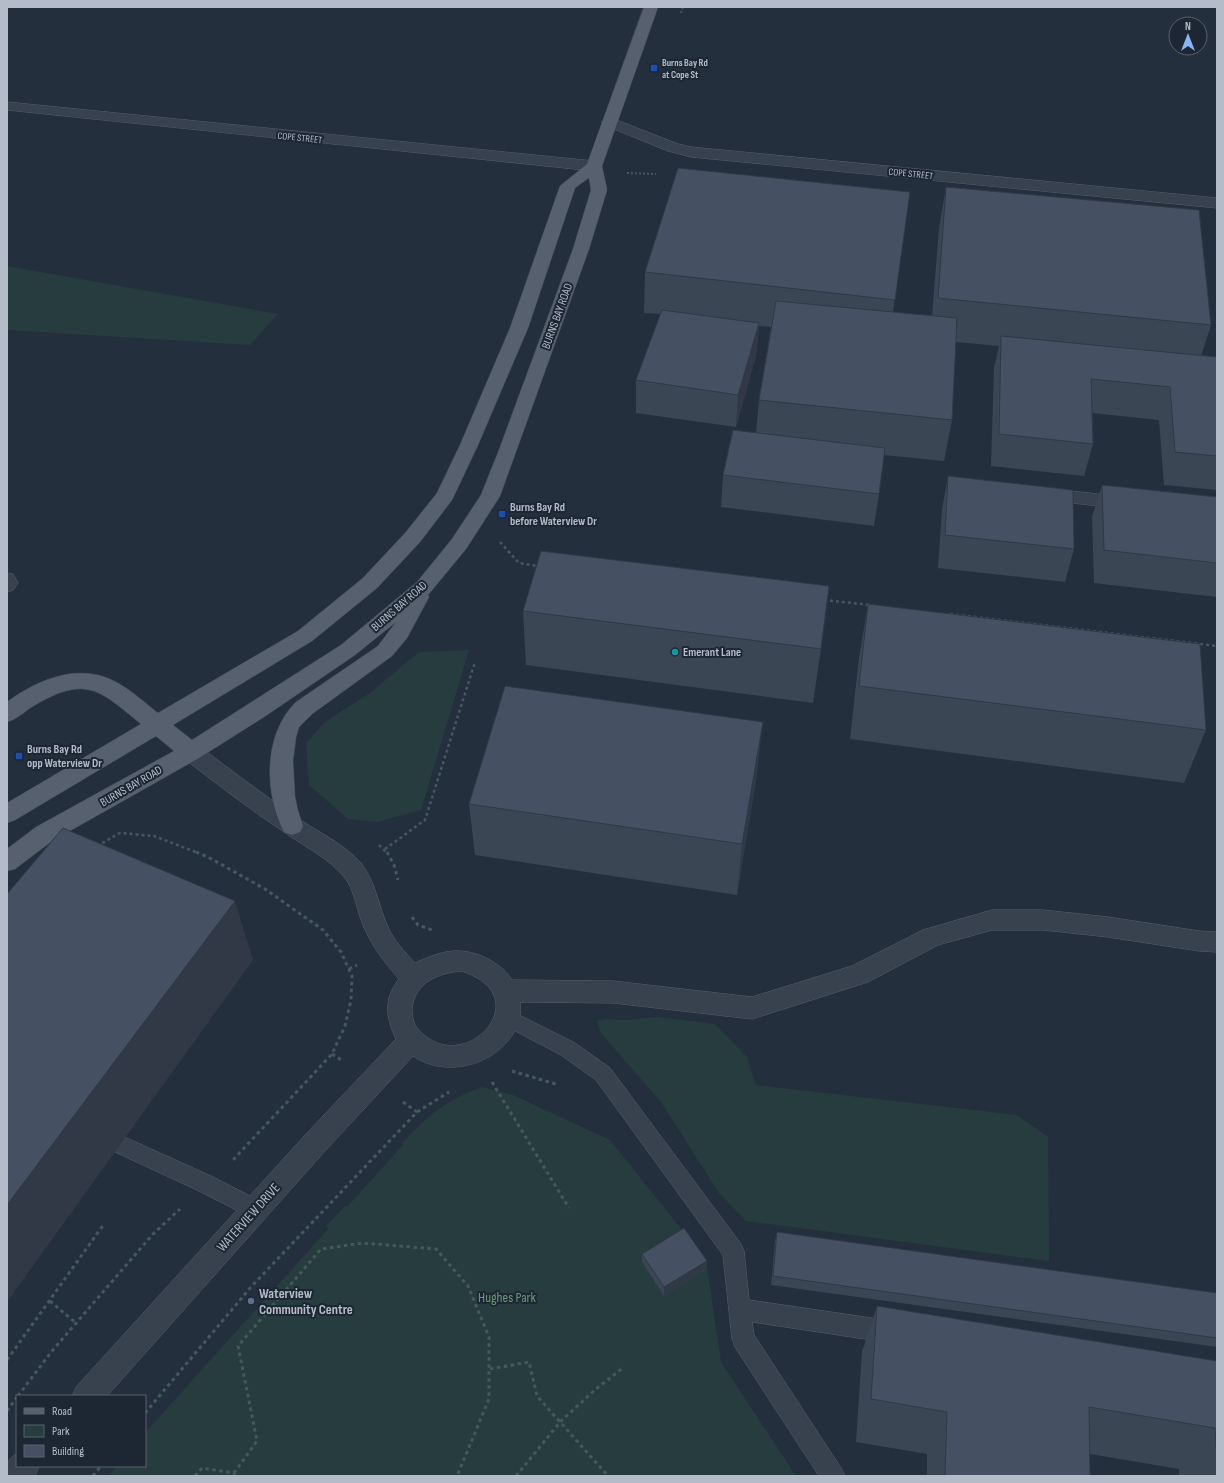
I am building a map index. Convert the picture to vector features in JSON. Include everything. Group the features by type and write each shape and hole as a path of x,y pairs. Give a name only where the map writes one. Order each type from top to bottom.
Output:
{"main road":[{"path":"7,814 305,636 370,583 412,537 445,494 469,445 519,328 568,186 594,166 651,7"},
{"name":"BURNS BAY ROAD","path":"7,862 44,834 191,752 348,650 424,587 459,544 490,496 581,249 599,190 594,166"},
{"path":"292,826 285,807 282,771 287,732 293,719 304,708 385,651 400,633 424,587"},
{"path":"7,714 14,707 59,683 84,680 97,682 108,686 191,752"}],"street":[{"name":"COPE STREET","path":"7,106 594,166"},
{"name":"COPE STREET","path":"610,122 673,148 691,152 1217,203"},
{"path":"1026,492 1146,505"},
{"path":"191,752 292,826 331,851 345,862 354,872 366,896 379,933 397,960 414,978"},
{"path":"506,991 613,992 752,1008 859,975 932,937 992,920 1044,920 1108,927 1199,941 1217,942"},
{"path":"461,961 471,962 489,970 502,983 509,999 508,1017 501,1032 490,1043 474,1052 466,1054 440,1056 424,1050 411,1041 402,1026 399,1009 403,992 414,978 431,967 441,963 461,961"},
{"name":"WATERVIEW DRIVE","path":"88,1395 316,1142 411,1041"},
{"path":"16,1476 23,1467"}],"lane":[{"path":"7,578 10,583 7,586"},
{"path":"508,1017 568,1049 603,1074 733,1251 743,1339 833,1476"},
{"path":"120,1144 206,1184 255,1210"},
{"path":"740,1309 912,1335"}],"path":[{"path":"500,542 520,563 542,567"},
{"path":"823,600 878,606"},
{"path":"949,614 1217,646"},
{"path":"384,849 425,820 475,662"},
{"path":"20,1395 76,1323 153,1234 236,1157 332,1054 345,1026 352,1000 352,976 340,952 323,930 266,889 208,857 154,836 120,833 95,847"},
{"path":"374,841 384,849 396,864 399,885"},
{"path":"408,913 418,925 439,932"},
{"path":"510,1070 561,1085"},
{"path":"490,1078 569,1208"},
{"path":"146,1412 256,1281 417,1112 455,1087"},
{"path":"7,1360 104,1224"},
{"path":"195,1476 202,1468 234,1475 257,1441 238,1346 321,1249 363,1243 436,1249 468,1286 489,1337 489,1399 457,1476"},
{"path":"50,1301 76,1323"},
{"path":"490,1369 529,1362 537,1396 546,1408 561,1421 608,1476"},
{"path":"516,1476 561,1421 596,1389 624,1367"},
{"path":"7,1411 16,1400"},
{"path":"93,1476 100,1467"}],"green space":[{"path":"7,266 278,314 250,345 7,330"},
{"path":"469,650 421,810 377,822 348,819 309,785 306,743 326,721 370,693 419,652"},
{"path":"657,1017 715,1024 747,1057 756,1085 1017,1115 1048,1137 1049,1261 746,1221 719,1193 661,1102 601,1033 597,1021 606,1019 625,1020"},
{"name":"Hughes Park","path":"482,1087 513,1095 610,1140 706,1260 721,1362 796,1476 109,1476 116,1467 146,1467 146,1432 329,1228 326,1226 345,1206 347,1207 403,1145 402,1143 438,1109 467,1093"}],"building":[{"path":"678,168 910,192 895,300 645,272"},
{"path":"946,187 1199,210 1211,325 938,298"},
{"path":"776,301 957,318 952,420 759,400"},
{"path":"662,310 759,323 738,395 636,380"},
{"path":"1001,336 1217,357 1217,456 1175,452 1170,387 1091,379 1093,444 999,434"},
{"path":"733,430 885,448 879,494 723,475"},
{"path":"948,476 1073,490 1074,549 945,535"},
{"path":"1102,485 1217,497 1217,563 1104,550"},
{"path":"541,551 829,586 821,649 523,611"},
{"path":"868,604 1200,644 1206,730 859,686"},
{"path":"505,686 763,722 742,844 469,804"},
{"path":"63,828 235,901 7,1205 7,894"},
{"path":"684,1228 707,1261 664,1287 642,1254"},
{"path":"777,1232 1217,1293 1217,1338 773,1276"},
{"path":"877,1306 1217,1361 1217,1460 1215,1428 1089,1407 1090,1476 945,1476 947,1412 871,1399"}],"place":[{"name":"Burns Bay Rd at Cope St","path":"654,68"},
{"name":"Burns Bay Rd before Waterview Dr","path":"502,514"},
{"name":"Emerant Lane","path":"675,652"},
{"name":"Burns Bay Rd opp Waterview Dr","path":"19,756"},
{"name":"Waterview Community Centre","path":"251,1301"}]}
